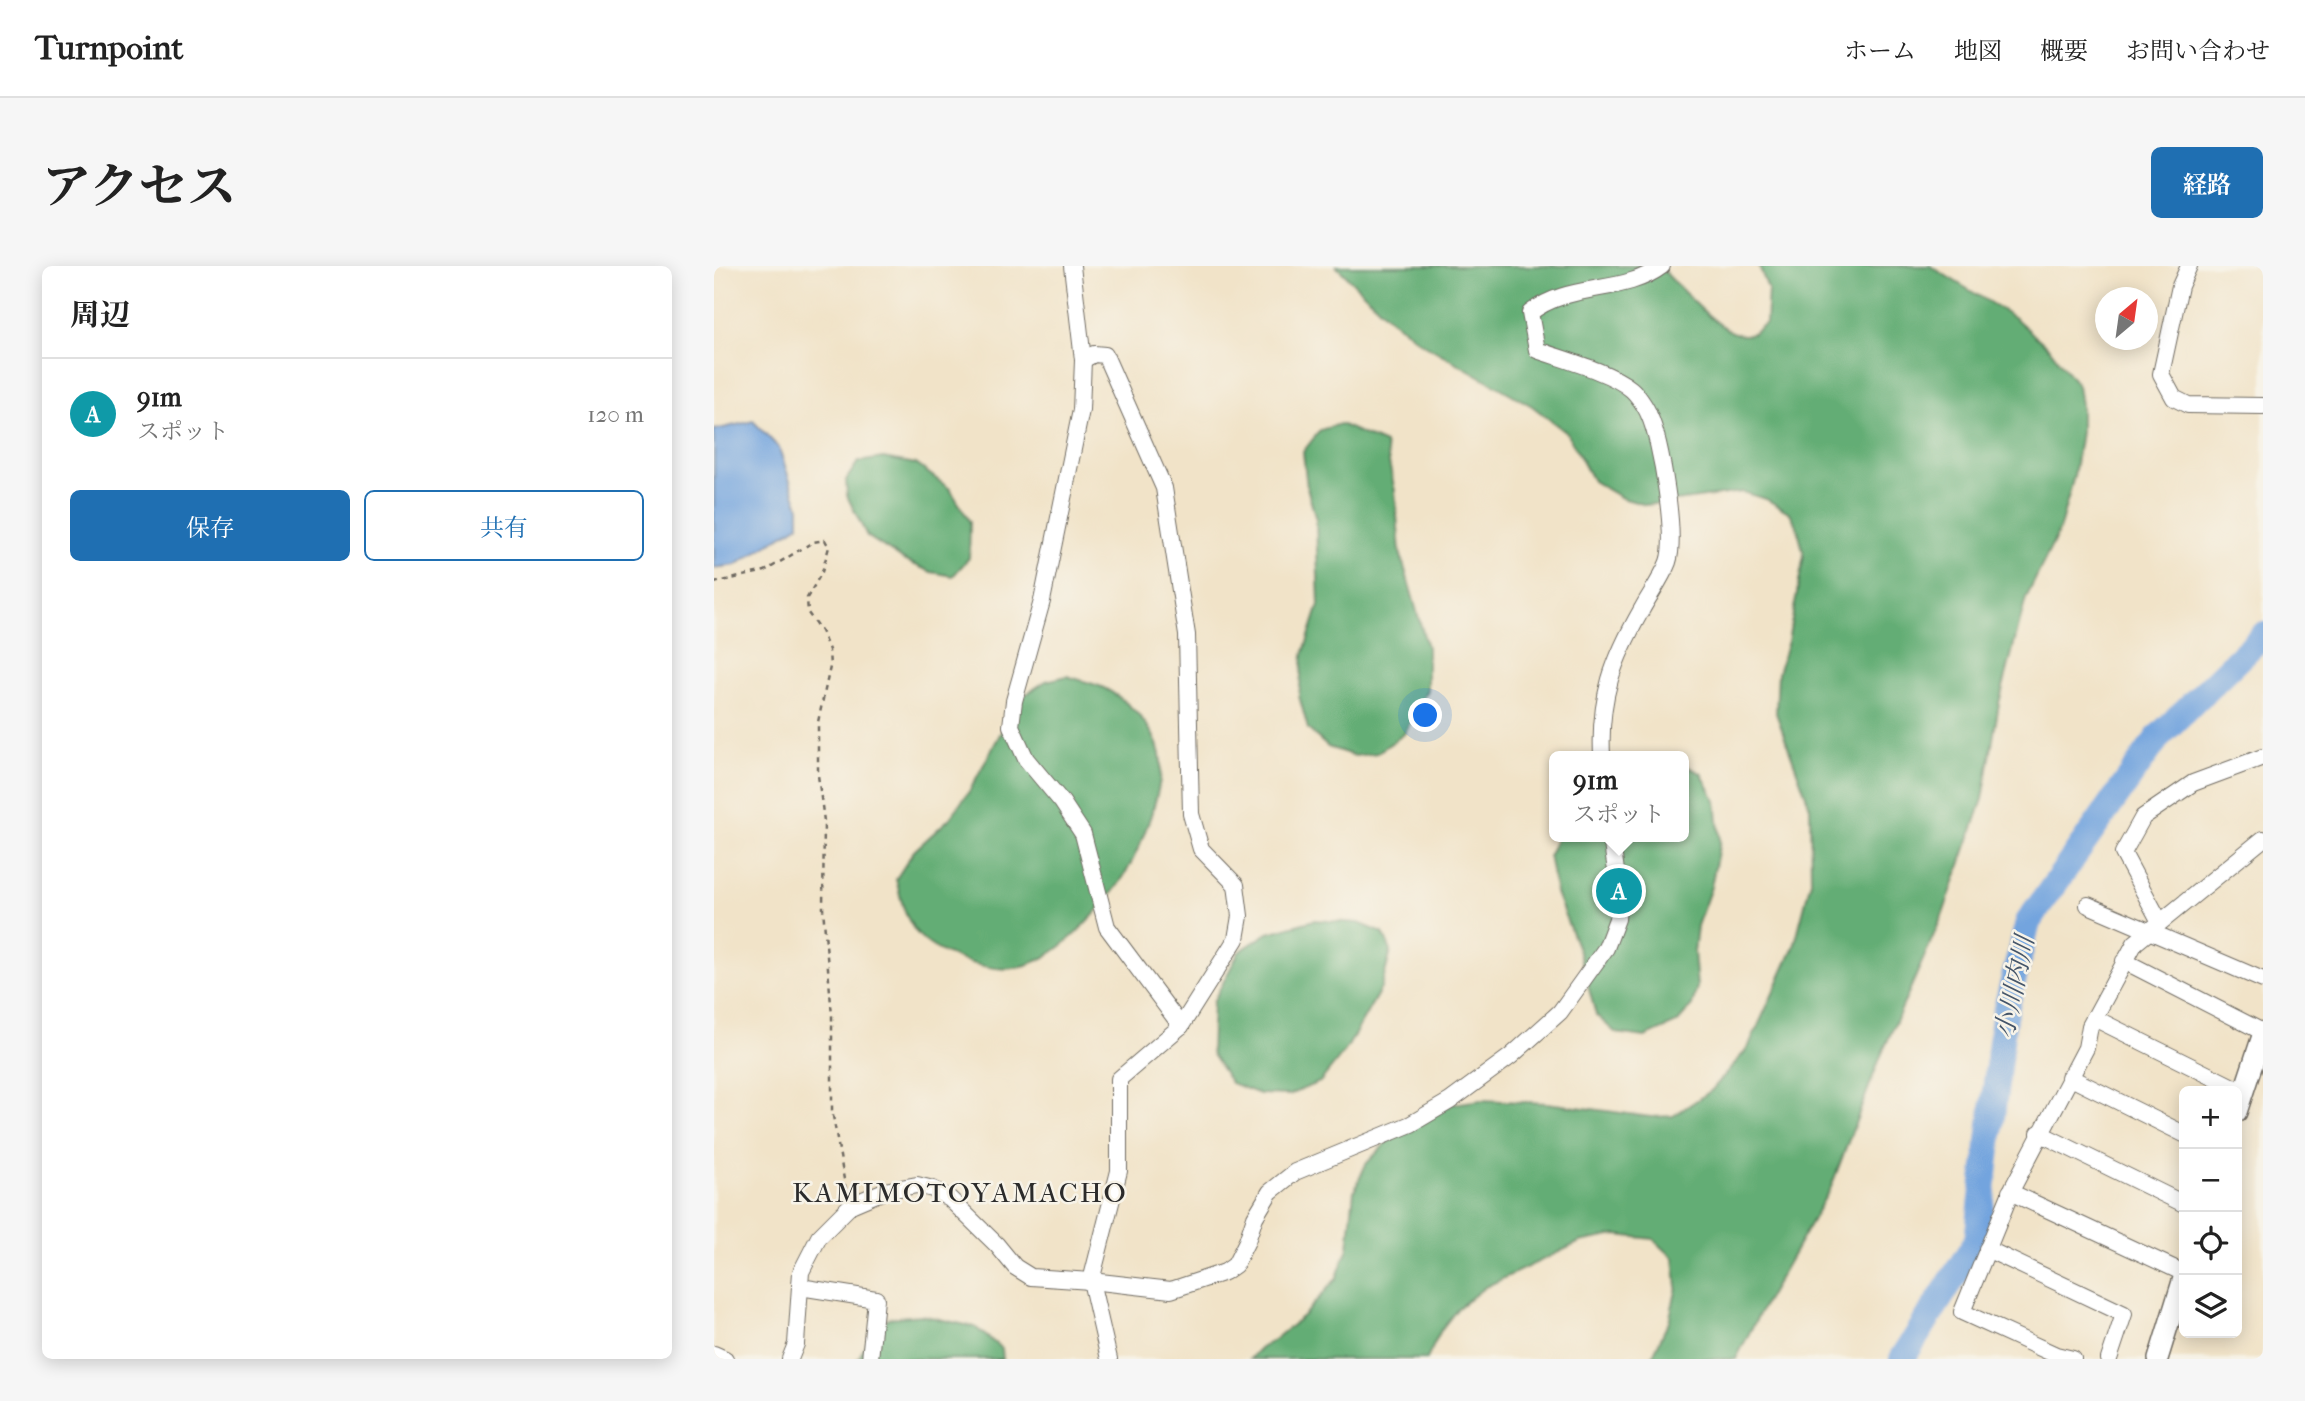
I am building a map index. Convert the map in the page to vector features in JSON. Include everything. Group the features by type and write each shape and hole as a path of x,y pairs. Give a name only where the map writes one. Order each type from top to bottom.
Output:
{"main road":[{"path":"2242,1095 2263,1033"},
{"path":"2158,1359 2184,1275"}],"street":[{"path":"1072,266 1083,360 1081,410 1042,601 1014,701 1011,726 1026,759 1062,802 1083,834 1107,927 1181,1026"},
{"path":"1602,751 1601,727 1608,681 1623,642 1668,561 1670,517 1664,471 1649,414 1631,389 1597,371 1537,350 1530,313 1544,302 1644,277 1662,266"},
{"path":"2189,266 2180,286 2161,374 2174,398 2188,405 2263,406"},
{"path":"1083,360 1094,354 1105,355 1164,488 1187,635 1191,814 1201,849 1236,886 1240,916 1236,939 1181,1026 1119,1079 1119,1171 1091,1281 1109,1359"},
{"path":"2155,926 2123,853 2143,817 2193,783 2263,757"},
{"path":"2073,1359 2056,1355 1962,1311 2010,1192 2085,1048 2094,1018 2134,943 2263,839"},
{"path":"790,1359 796,1344 801,1272 819,1237 850,1205 884,1191 917,1185 933,1189 950,1199 997,1245 1015,1267 1031,1277 1171,1290 1225,1272 1235,1265 1255,1217 1270,1192 1295,1172 1411,1124 1450,1101 1511,1056 1560,1012 1606,948 1617,919 1619,891 1612,842"},
{"path":"2088,905 2116,918 2155,926 2263,979"},
{"path":"2124,961 2263,1033"},
{"path":"2094,1018 2243,1092"},
{"path":"2069,1077 2179,1132"},
{"path":"2039,1133 2179,1202"},
{"path":"2010,1192 2179,1272"},
{"path":"1987,1249 2124,1314 2109,1359"},
{"path":"800,1287 876,1299 870,1359"},
{"path":"714,1354 725,1359"}],"path":[{"path":"714,583 765,571 813,542 825,540 830,547 822,572 807,598 808,613 821,631 829,650 830,667 818,722 818,775 824,821 823,908 832,1016 832,1111 842,1179 850,1205"}],"green space":[{"path":"1336,266 1659,266 1710,317 1733,332 1746,335 1766,323 1768,289 1759,266 1930,266 2015,318 2050,349 2078,386 2081,432 2074,476 2059,531 2026,598 1999,703 1983,799 1943,914 1880,1058 1831,1187 1736,1359 1651,1359 1669,1321 1677,1287 1674,1258 1653,1239 1616,1235 1580,1242 1485,1287 1458,1308 1441,1330 1427,1359 1250,1359 1304,1315 1336,1279 1348,1248 1354,1191 1366,1164 1387,1142 1452,1104 1481,1100 1547,1103 1651,1117 1673,1116 1712,1090 1748,1048 1794,947 1811,881 1810,807 1776,713 1778,673 1788,641 1804,555 1797,526 1790,513 1766,499 1742,492 1646,505 1622,498 1593,481 1567,433 1532,406 1420,342 1387,316"},
{"path":"1340,424 1385,444 1395,491 1400,552 1427,647 1427,690 1404,734 1377,753 1355,756 1328,747 1308,729 1299,696 1303,655 1319,605 1316,520 1307,487 1303,452 1320,430"},
{"path":"883,458 916,464 950,489 970,522 969,558 953,576 931,572 904,560 867,536 847,496 846,480 858,462"},
{"path":"1067,676 1102,687 1121,699 1146,724 1157,744 1161,768 1159,785 1141,842 1124,876 1109,897 1081,928 1050,954 1024,966 1003,969 962,960 935,948 917,933 909,921 896,879 914,851 950,818 970,790 1019,699 1046,681"},
{"path":"1689,767 1701,773 1716,801 1720,841 1711,887 1697,926 1694,952 1697,987 1692,1006 1677,1023 1645,1037 1616,1033 1596,1015 1578,949 1556,893 1549,855 1555,842 1689,842"},
{"path":"1314,920 1359,923 1383,933 1391,951 1381,988 1347,1048 1320,1082 1289,1095 1260,1094 1231,1083 1211,1053 1213,1002 1239,952 1268,933"},
{"path":"921,1315 975,1327 1002,1349 1003,1359 858,1359 868,1340 888,1318"}],"water":[{"path":"753,421 779,448 799,508 799,525 736,565 714,568 714,430"}],"waterway":[{"name":"小川内川","path":"1902,1359 1977,1240 2004,1017 2028,922 2159,736 2263,635"}],"place":[{"name":"91m","path":"1619,891"}],"district":[{"name":"KAMIMOTOYAMACHO","path":"960,1192"}]}
